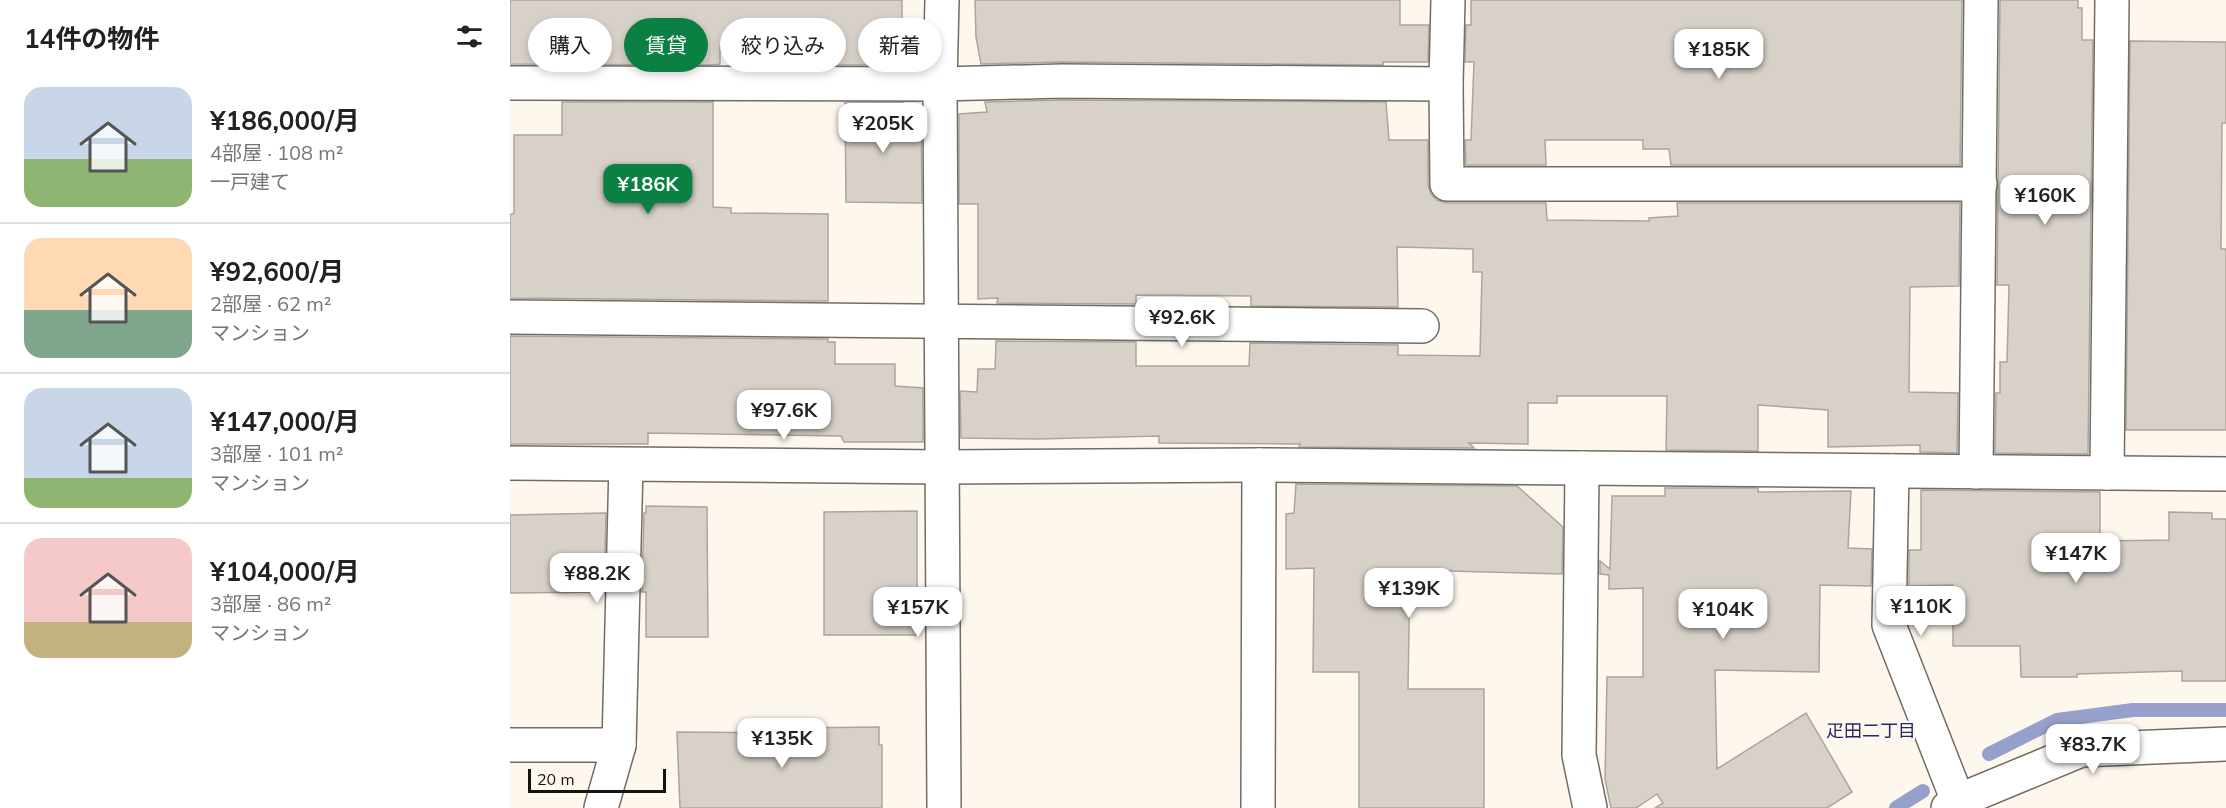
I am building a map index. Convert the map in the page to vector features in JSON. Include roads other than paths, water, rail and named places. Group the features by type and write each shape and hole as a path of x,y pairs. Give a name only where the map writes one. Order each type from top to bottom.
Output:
{"street":[{"path":"942,0 940,84 944,808"},
{"path":"1448,0 1447,184 1980,184"},
{"path":"1976,472 1981,0"},
{"path":"2107,473 2112,0"},
{"path":"510,83 940,84 1062,81 1446,84"},
{"path":"510,317 1422,326"},
{"path":"510,463 943,467 1259,465 2226,474"},
{"path":"601,808 620,745 626,465"},
{"path":"1258,808 1259,465"},
{"path":"1582,468 1579,755 1590,808"},
{"path":"1892,471 1889,625 1953,805 2081,750 2226,744"},
{"path":"510,745 620,745"}],"waterway":[{"path":"1989,754 2057,720 2133,710 2226,710"},
{"path":"1896,808 1923,791"}],"district":[{"name":"疋田二丁目","path":"1871,730"}]}
